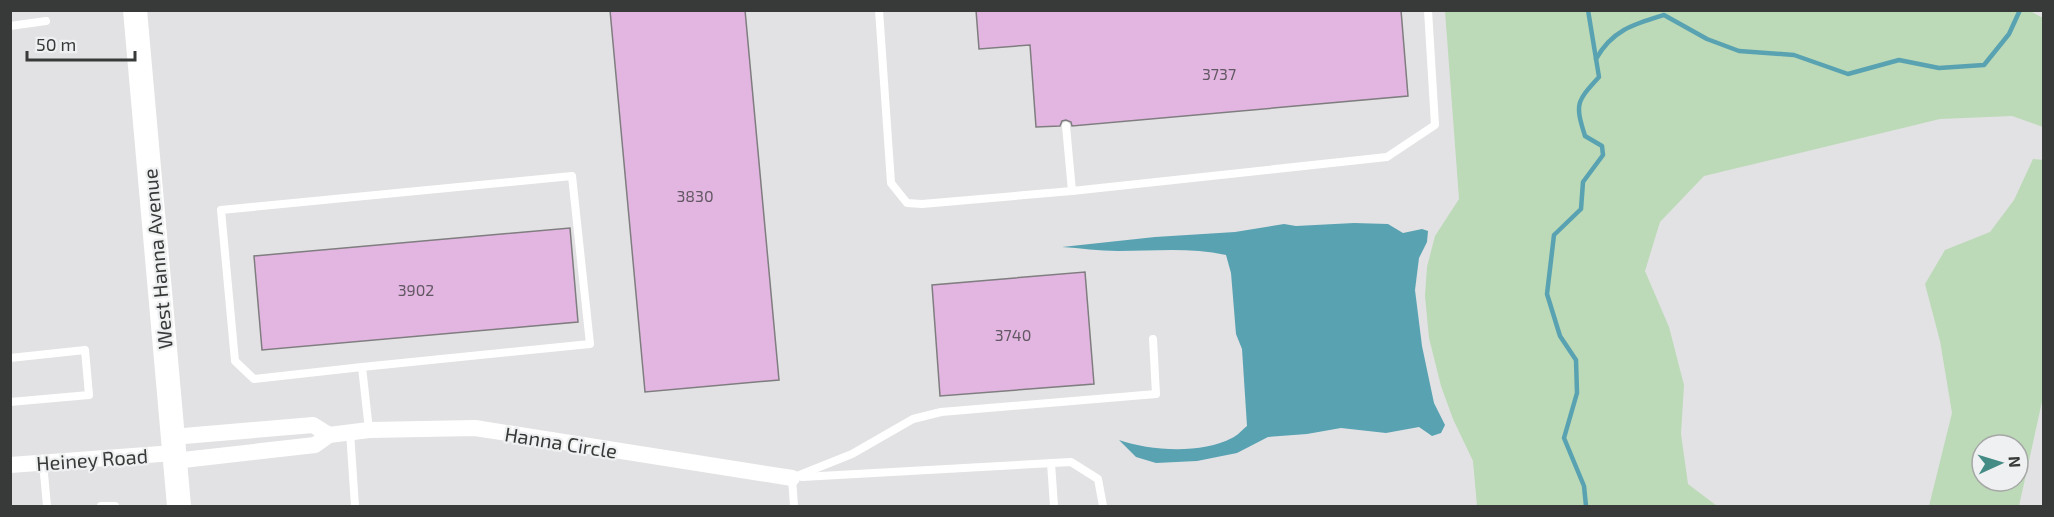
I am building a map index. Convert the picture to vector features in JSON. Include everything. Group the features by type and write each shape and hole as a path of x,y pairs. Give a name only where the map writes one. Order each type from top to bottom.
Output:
{"street":[{"name":"West Hanna Avenue","path":"135,10 179,507"},
{"name":"Hanna Circle","path":"173,450 313,425 329,435"},
{"name":"Hanna Circle","path":"173,450 315,445 329,435 369,430 475,428 792,478"},
{"name":"Heiney Road","path":"10,465 173,450"}],"lane":[{"path":"879,10 891,183 907,203 922,204 1072,191 1387,157 1435,125 1428,10"},
{"path":"10,26 46,21"},
{"path":"1066,126 1072,191"},
{"path":"572,176 590,344 362,367 254,378 235,362 221,210 572,176"},
{"path":"792,478 852,454 913,419 941,412 1156,394 1153,339"},
{"path":"10,358 85,350 89,395 10,402"},
{"path":"362,367 369,430"},
{"path":"350,432 355,507"},
{"path":"792,478 1071,462 1098,479 1103,507"},
{"path":"43,463 47,507"},
{"path":"1051,463 1054,507"},
{"path":"792,478 794,507"},
{"path":"101,507 115,507"}],"green space":[{"path":"1445,11 2030,11 2043,18 2043,127 2012,116 1940,119 1704,176 1660,222 1645,271 1669,327 1684,385 1681,434 1688,484 1717,506 1477,506 1473,461 1453,419 1441,386 1429,338 1425,296 1427,267 1435,236 1459,199"},
{"path":"2033,159 2044,160 2043,397 2030,456 2030,433 1970,433 1970,493 2022,493 2019,506 1929,506 1952,413 1940,341 1925,284 1945,250 1990,232 2014,200"}],"water":[{"path":"1284,224 1296,226 1388,224 1403,233 1422,229 1428,231 1427,242 1419,258 1415,290 1422,346 1434,403 1445,425 1441,433 1432,436 1419,427 1386,433 1341,428 1268,437 1237,453 1197,461 1156,463 1136,457 1119,440 1146,447 1191,449 1220,443 1234,437 1247,426 1242,349 1236,334 1231,273 1226,255 1186,250 1111,251 1062,247 1155,237 1235,232"}],"building":[{"path":"610,10 745,10 779,380 645,392"},
{"path":"976,10 1401,10 1408,96 1072,126 1071,122 1066,120 1062,121 1060,126 1036,127 1030,45 979,49"},
{"path":"570,228 578,322 262,350 254,256"},
{"path":"1085,272 1094,384 940,396 932,285"}],"waterway":[{"path":"1586,506 1584,486 1564,438 1577,393 1576,360 1560,336 1547,294 1554,235 1581,209 1583,182 1603,155 1602,146 1585,136 1579,110 1582,98 1599,77 1588,10"},
{"path":"1596,59 1602,49 1617,35 1634,25 1664,15 1707,39 1739,51 1794,55 1848,74 1899,60 1939,68 1984,65 2009,34 2020,10"}]}
